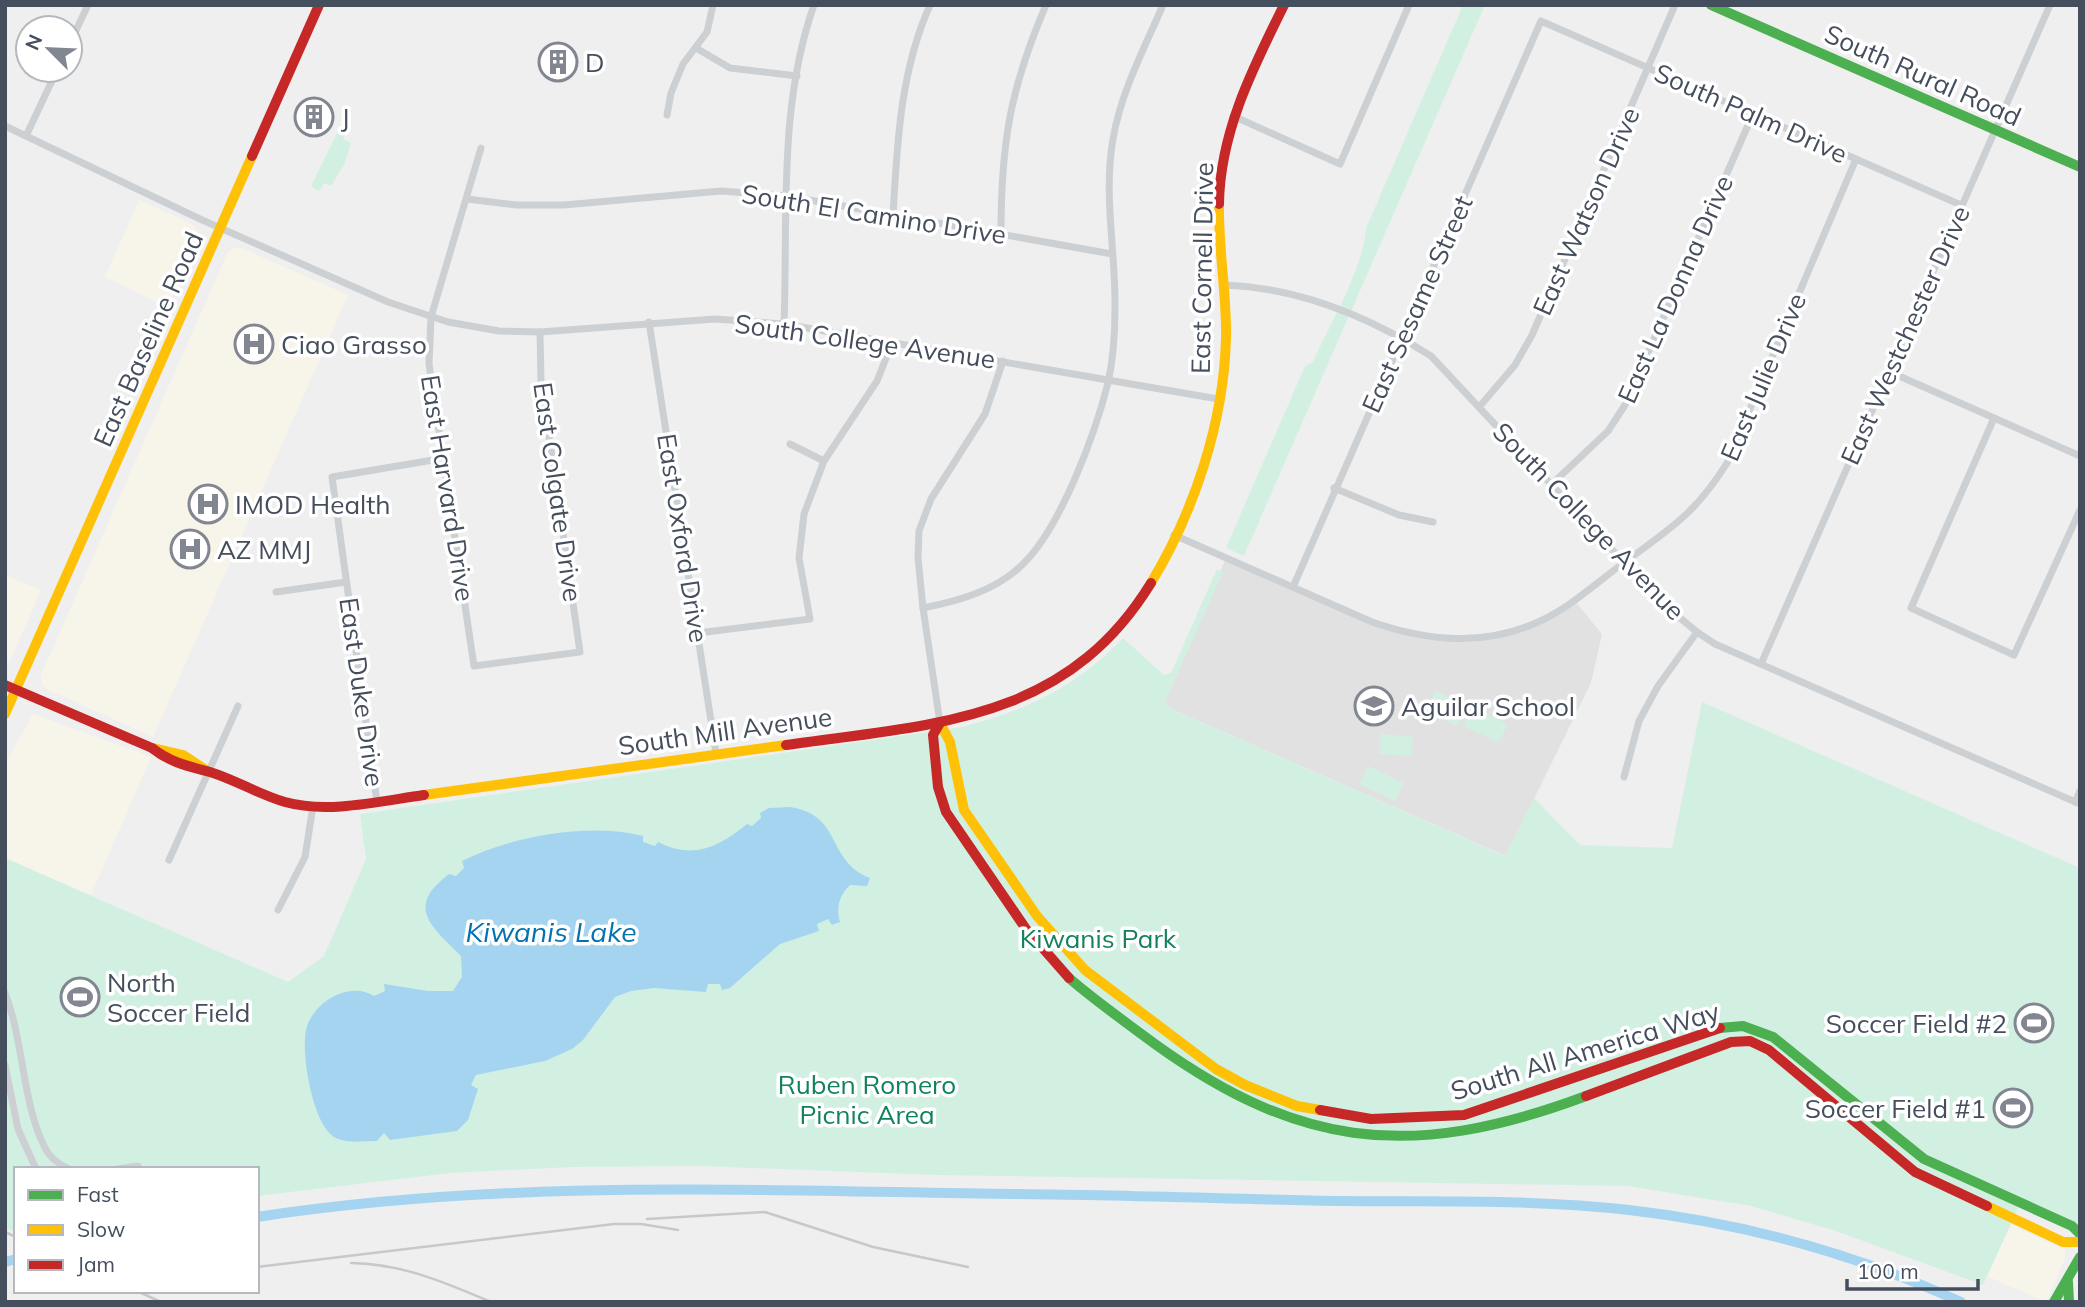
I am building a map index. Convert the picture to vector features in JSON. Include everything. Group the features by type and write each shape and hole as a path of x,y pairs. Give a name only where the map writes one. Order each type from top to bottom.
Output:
{"street":[{"name":"East Baseline Road","path":"5,714 319,5"},
{"path":"667,115 671,93 683,64 707,32 713,5"},
{"path":"785,324 789,128 797,76 814,5"},
{"path":"893,216 898,132 907,75 930,5"},
{"path":"1001,234 1001,164 1011,102 1046,5"},
{"path":"923,608 960,601 993,586 1023,565 1049,531 1069,490 1109,381 1115,309 1108,178 1113,140 1121,104 1163,5"},
{"name":"East Cornell Drive","path":"1174,535 1210,442 1226,342 1225,285 1219,222 1220,173 1233,117 1284,5"},
{"path":"1233,117 1340,164 1409,5"},
{"name":"East Watson Drive","path":"1480,406 1515,365 1532,335 1675,5"},
{"name":"South Rural Road","path":"1711,5 1724,8 2080,167"},
{"name":"East Westchester Drive","path":"1761,664 2050,5"},
{"name":"South Palm Drive","path":"1541,21 1961,205"},
{"name":"East Sesame Street","path":"1293,587 1334,488 1541,21"},
{"path":"696,48 730,68 797,76"},
{"path":"26,136 50,84"},
{"name":"East La Donna Drive","path":"1552,484 1608,431 1625,405 1753,114"},
{"name":"South College Avenue","path":"5,126 221,228 388,302 431,317 499,331 540,332 715,319 785,324 1218,398"},
{"name":"East Harvard Drive","path":"474,666 429,365 431,317 481,148"},
{"name":"East Julie Drive","path":"1174,535 1402,632 1461,640 1494,636 1538,622 1574,600 1680,524 1710,490 1727,463 1856,159"},
{"name":"South El Camino Drive","path":"467,199 517,205 564,205 720,191 786,196 1112,254"},
{"name":"South College Avenue","path":"1225,285 1265,287 1308,297 1402,338 1431,356 1626,561 1662,603 1697,632 1761,664 2077,803"},
{"name":"East Oxford Drive","path":"649,322 716,753"},
{"name":"East Colgate Drive","path":"474,666 580,652 541,381 540,332"},
{"path":"698,633 810,618 799,558 804,514 824,461 877,381 892,343"},
{"path":"940,723 923,608 918,558 919,531 931,499 985,414 1003,361"},
{"path":"1889,372 2080,456"},
{"path":"1994,418 1911,608 2014,655 2080,510"},
{"path":"790,443 824,461"},
{"name":"East Duke Drive","path":"377,802 332,477 445,458"},
{"path":"1334,488 1399,515 1433,522"},
{"name":"South Mill Avenue","path":"5,685 152,748 166,760 194,771 209,772 265,796 313,806 377,802 940,723 1018,701 1078,667 1106,643 1130,616 1150,586 1174,535"},
{"name":"East Duke Drive","path":"276,592 346,582"},
{"path":"1625,777 1639,721 1658,686 1697,632"},
{"path":"169,860 238,706"},
{"name":"South All America Way","path":"2080,1234 2072,1226 1945,1171 1916,1153 1774,1036 1752,1026 1741,1025 1706,1032 1492,1107 1436,1118 1371,1119 1297,1106 1245,1085 1216,1069 1093,978 1058,943 964,810 957,790 949,733 940,723 933,735 944,808 1017,917 1046,954 1089,995 1196,1075 1257,1109 1308,1126 1360,1136 1418,1137 1491,1125 1741,1041 1769,1050 1892,1155 1939,1186 2063,1241 2080,1241"},
{"path":"936,760 953,758"},
{"path":"2077,803 2080,791"},
{"path":"278,910 303,864 313,806"},
{"path":"1046,954 1058,943"},
{"path":"5,993 16,1026 36,1124 44,1146 55,1161 66,1167"},
{"path":"5,1065 18,1129 35,1167"},
{"path":"1805,1082 1816,1069"},
{"path":"1564,1082 1570,1100"},
{"path":"131,1167 138,1166"},
{"path":"1939,1186 1945,1171"},
{"path":"2023,1224 2030,1208"},
{"path":"2054,1302 2068,1282 2080,1257"},
{"path":"2068,1282 2068,1302"}],"shaded area":[{"path":"139,200 190,223 198,231 167,307 105,277"},
{"path":"233,248 241,248 348,295 153,737 47,689 42,684 41,675 228,252"},
{"name":"Aguilar School","path":"1226,558 1372,622 1461,640 1538,622 1574,600 1602,634 1591,683 1506,856 1171,709 1165,702"},
{"path":"5,575 41,590 11,659 5,665"},
{"path":"33,714 151,757 91,895 5,858 5,764"},
{"path":"2011,1225 2065,1250 2065,1258 2046,1302 1987,1276"}],"green space":[{"path":"1463,5 1485,5 1244,556 1226,548 1305,366 1313,362 1345,296 1359,261 1366,228"},
{"path":"339,129 346,131 343,139 351,143 345,163 331,186 324,183 320,191 313,188 312,184"},
{"name":"Kiwanis Park","path":"1217,569 1223,572 1165,702 1171,709 1505,856 1534,798 1580,845 1672,848 1702,702 2080,868 2080,1222 2074,1223 2022,1199 1983,1285 1836,1231 1751,1206 1628,1186 935,1175 701,1166 572,1167 450,1173 259,1196 259,1167 14,1167 14,1231 5,1227 5,858 288,982 324,956 366,859 360,814 962,727 1029,704 1069,683 1106,655 1123,638 1164,675 1171,673"},
{"path":"1435,691 1467,705 1458,726 1426,711"},
{"path":"1472,707 1508,724 1499,742 1463,726"},
{"path":"1381,734 1413,737 1411,756 1379,754"},
{"path":"1368,766 1404,783 1395,801 1359,784"}],"water":[{"name":"Kiwanis Lake","path":"790,807 819,819 846,861 870,878 867,886 850,885 843,893 838,911 840,922 832,925 828,919 817,924 819,931 780,944 730,988 722,990 720,984 708,984 706,992 654,988 631,991 615,997 583,1040 572,1049 545,1061 476,1075 471,1085 478,1089 468,1120 457,1131 390,1140 384,1133 377,1141 355,1142 334,1137 326,1129 314,1103 307,1070 305,1041 310,1020 324,1003 333,997 354,991 374,996 385,991 384,984 428,991 453,991 462,977 461,956 432,926 426,907 428,897 436,886 449,874 456,876 464,868 462,861 527,838 575,831 621,832 643,836 643,842 655,846 658,842 683,850 694,850 716,845 747,824 752,826 761,818 760,813 769,808"}],"waterway":[{"path":"259,1217 446,1197 636,1190 1558,1204 1672,1216 1756,1232 1840,1255 1961,1302"},
{"path":"5,1262 14,1260"}],"railway":[{"path":"647,1219 765,1212 873,1247 968,1267"},
{"path":"259,1267 614,1224 641,1224 678,1230"},
{"path":"5,1232 14,1236"},
{"path":"351,1263 406,1271 440,1281 491,1302"},
{"path":"141,1293 161,1302"}],"traffic: fast":[{"path":"1711,5 2080,167"},
{"path":"1069,978 1140,1033 1196,1071 1249,1101 1301,1121 1353,1133 1407,1136 1462,1131 1522,1117 1586,1096"},
{"path":"1720,1028 1743,1026 1773,1037 1924,1159 2072,1226 2080,1234"},
{"path":"2054,1302 2080,1257"},
{"path":"2068,1282 2069,1302"}],"traffic: slow":[{"path":"5,714 252,156"},
{"path":"1151,583 1181,527 1193,496 1213,434 1219,402 1226,338 1219,204"},
{"path":"940,723 950,742 964,810 1037,916 1085,970 1216,1069 1245,1085 1297,1106 1320,1110"},
{"path":"424,795 786,745"},
{"path":"153,748 183,755 209,772"},
{"path":"1987,1206 2063,1242 2080,1242"}],"traffic: jam":[{"path":"252,156 319,5"},
{"path":"1219,204 1225,151 1240,101 1284,5"},
{"path":"786,745 893,731 943,721 991,709 1036,690 1078,664 1117,629 1151,583"},
{"path":"5,685 152,748 173,761 220,775 285,802 337,807 424,795"},
{"path":"940,723 933,735 938,787 946,812 1026,929 1069,978"},
{"path":"1320,1110 1371,1119 1464,1115 1720,1028"},
{"path":"1586,1096 1731,1042 1750,1041 1769,1050 1915,1172 1987,1206"}],"place":[{"name":"D","path":"558,62"},
{"name":"J","path":"314,117"},
{"name":"Ciao Grasso","path":"254,344"},
{"name":"IMOD Health","path":"208,504"},
{"name":"AZ MMJ","path":"190,549"},
{"name":"Aguilar School","path":"1374,706"},
{"name":"North Soccer Field","path":"80,997"},
{"name":"Soccer Field #2","path":"2034,1023"},
{"name":"Soccer Field #1","path":"2013,1108"}],"park label":[{"name":"Ruben Romero Picnic Area","path":"867,1099"}]}
